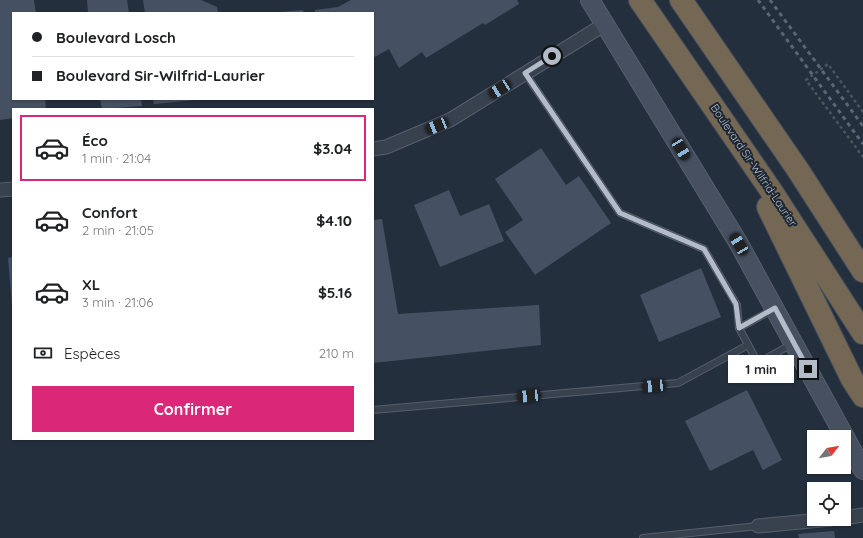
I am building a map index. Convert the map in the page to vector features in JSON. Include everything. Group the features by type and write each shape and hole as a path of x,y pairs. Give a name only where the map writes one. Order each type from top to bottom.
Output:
{"highway":[{"name":"Boulevard Sir-Wilfrid-Laurier","path":"640,0 796,228 863,333"},
{"path":"681,0 798,170 863,271"},
{"path":"731,132 849,372 863,396"},
{"path":"798,170 863,251"}],"street":[{"path":"590,0 739,244 863,470"},
{"path":"374,150 386,147 450,120 605,24"},
{"path":"0,190 12,189"},
{"path":"851,517 863,515"},
{"path":"758,526 807,521"}],"lane":[{"path":"525,73 620,213 704,249 736,304 739,328 758,363 794,343"},
{"path":"739,328 775,308"},
{"path":"374,410 678,383 748,345"},
{"path":"643,538 758,526"}],"path":[{"path":"863,112 828,64 806,80 863,157"}],"building":[{"path":"0,0 34,0 36,12 12,12 12,100 45,100 46,108 12,108 12,118 0,120"},
{"path":"87,0 127,0 129,12 88,12"},
{"path":"143,0 201,0 217,7 218,12 145,12"},
{"path":"351,0 517,0 519,4 485,25 483,23 426,58 422,52 399,68 389,49 374,57 374,12 315,12 315,10 338,7"},
{"path":"303,10 304,12 279,12"},
{"path":"100,100 141,100 142,106 115,108 102,108"},
{"path":"153,100 196,100 154,104"},
{"path":"541,148 566,185 579,176 611,223 535,275 505,232 523,220 495,179"},
{"path":"449,190 460,216 489,204 504,241 440,267 414,205"},
{"path":"382,219 398,314 539,305 541,345 374,363 374,220"},
{"path":"12,257 12,306 8,258"},
{"path":"701,268 721,317 659,342 640,295"},
{"path":"747,390 782,460 763,470 753,450 710,471 685,421"},
{"path":"834,531 835,538 799,538 798,534"}],"railway":[{"path":"758,0 863,144"},
{"path":"770,0 863,126"}],"route":[{"path":"552,56 525,73 620,213 704,249 736,304 739,328 775,308 808,369"}]}
